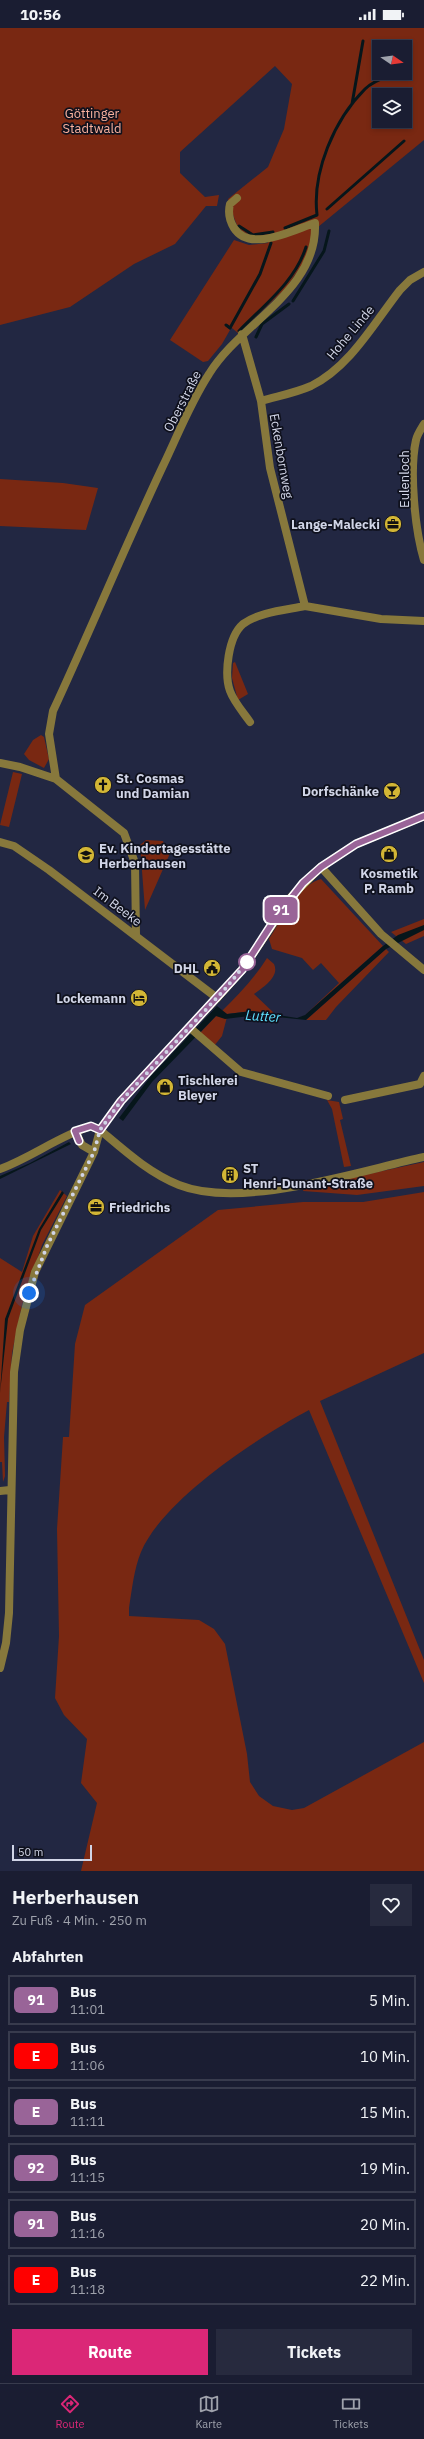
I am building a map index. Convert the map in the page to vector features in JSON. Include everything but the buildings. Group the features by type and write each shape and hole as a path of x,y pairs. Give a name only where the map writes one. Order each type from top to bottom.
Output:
{"street":[{"name":"Oberstraße","path":"56,779 49,724 121,559 196,396 220,357 242,334 290,290 310,259 316,228 315,223 266,239 246,238 237,232 230,220 230,204 237,198"},
{"name":"Hohe Linde","path":"261,401 310,386 340,366 400,290 416,275 424,272"},
{"name":"Eckenbornweg","path":"242,334 261,401 270,468 305,606"},
{"name":"Eulenloch","path":"424,424 416,440 413,480 418,529 424,560"},
{"path":"250,722 234,699 228,683 228,667 234,638 239,629 248,621 305,606 381,619 424,621"},
{"path":"0,763 56,779 116,825 129,841 134,863 136,935"},
{"path":"0,1668 8,1628 10,1490 14,1372 23,1316 36,1272 94,1152 100,1130 121,1101 193,1032 217,998 242,970 290,897 321,867 356,844 424,816"},
{"name":"Im Beeke","path":"0,842 14,846 49,870 217,998"},
{"path":"321,867 381,934 424,970"},
{"path":"193,1032 241,1072 328,1096"},
{"path":"345,1100 420,1084 424,1076"},
{"path":"0,1169 30,1156 75,1131 91,1126 100,1130 130,1155 160,1176 186,1187 212,1193 237,1192 302,1184 424,1157"},
{"path":"75,1131 82,1145 94,1152"},
{"path":"0,1491 10,1490"}],"green space":[{"name":"Göttinger Stadtwald","path":"0,28 424,28 424,140 318,227 307,257 286,288 238,333 227,324 226,326 230,330 222,344 208,361 203,362 170,340 234,240 249,245 268,243 266,236 248,234 238,227 228,199 268,167 284,129 292,84 275,66 180,152 180,173 205,197 219,195 217,206 206,206 175,244 134,264 70,307 0,325"},
{"path":"0,479 63,483 98,488 86,530 0,526"},
{"path":"235,662 248,694 238,700 232,678 233,663"},
{"path":"41,735 44,737 49,759 44,768 29,760 24,754 33,740"},
{"path":"13,772 22,774 9,827 0,825"},
{"path":"146,840 163,841 165,848 171,851 145,910 140,845"},
{"path":"321,879 383,946 305,1015 339,983 321,963 313,970 302,958 272,949 269,939 299,895 313,882"},
{"path":"424,919 424,936 406,944 391,932"},
{"path":"386,949 389,952 336,1007 326,1020 306,1020"},
{"path":"267,958 274,964 275,973 266,985 254,994 275,1014 252,1011 227,1014 222,1011 251,980"},
{"path":"216,1016 227,1017 222,1036 214,1046 200,1033"},
{"path":"327,1100 339,1102 343,1119 340,1120 351,1166 344,1167 332,1109"},
{"path":"424,1162 424,1186 357,1195 303,1191 304,1188"},
{"path":"60,1190 67,1196 42,1245 22,1305 12,1353 9,1402 7,1402 4,1437 5,1476 3,1482 2,1462 0,1462 0,1258 22,1272 33,1236"},
{"path":"424,1192 424,1353 320,1401 424,1660 424,1683 309,1410 240,1452 191,1491 170,1511 153,1532 141,1552 134,1579 129,1616 199,1620 214,1629 225,1644 247,1754 250,1782 259,1796 273,1806 292,1810 304,1808 424,1742 424,1871 81,1871 97,1803 81,1783 87,1739 64,1715 55,1698 59,1636 57,1529 63,1437 69,1437 75,1344 85,1305 218,1210 303,1202 363,1202"}],"shaded area":[{"path":"424,925 424,930 386,949 306,1020 258,1015 225,1019 216,1016 152,1082 123,1121 119,1118 151,1076 217,1006 227,1014 252,1011 297,1018 305,1015 383,946 398,935"},
{"path":"69,1142 71,1144 0,1179 0,1176 30,1163"},
{"path":"62,1191 64,1193 41,1230 8,1319 0,1393 5,1319 39,1229"}],"waterway":[{"path":"352,104 363,41"},
{"path":"285,228 317,215 316,199 318,182 322,164 335,131 344,116 365,89 379,80"},
{"path":"327,209 404,141"},
{"path":"239,226 253,235 273,232"},
{"path":"293,301 324,251 329,231"},
{"path":"226,325 230,328 260,274 271,243"},
{"path":"239,331 287,282 301,260 306,247"},
{"path":"256,337 262,324 289,304"}],"bus line":[{"name":"91","path":"79,1141 75,1131 91,1126 100,1130 121,1101 242,970 290,897 303,883 340,853 356,844 424,816"}],"place":[{"name":"Lange-Malecki","path":"393,524"},
{"name":"St. Cosmas und Damian","path":"103,785"},
{"name":"Dorfschänke","path":"392,791"},
{"name":"Kosmetik P. Ramb","path":"389,854"},
{"name":"Ev. Kindertagesstätte Herberhausen","path":"86,855"},
{"name":"DHL","path":"212,968"},
{"name":"Lockemann","path":"139,998"},
{"name":"Tischlerei Bleyer","path":"165,1087"},
{"name":"ST Henri-Dunant-Straße","path":"230,1175"},
{"name":"Friedrichs","path":"96,1207"}],"route":[{"path":"29,1293 47,1246 70,1204 94,1152 100,1130 121,1101 226,988 247,962"}],"water label":[{"name":"Lutter","path":"263,1016"}]}
